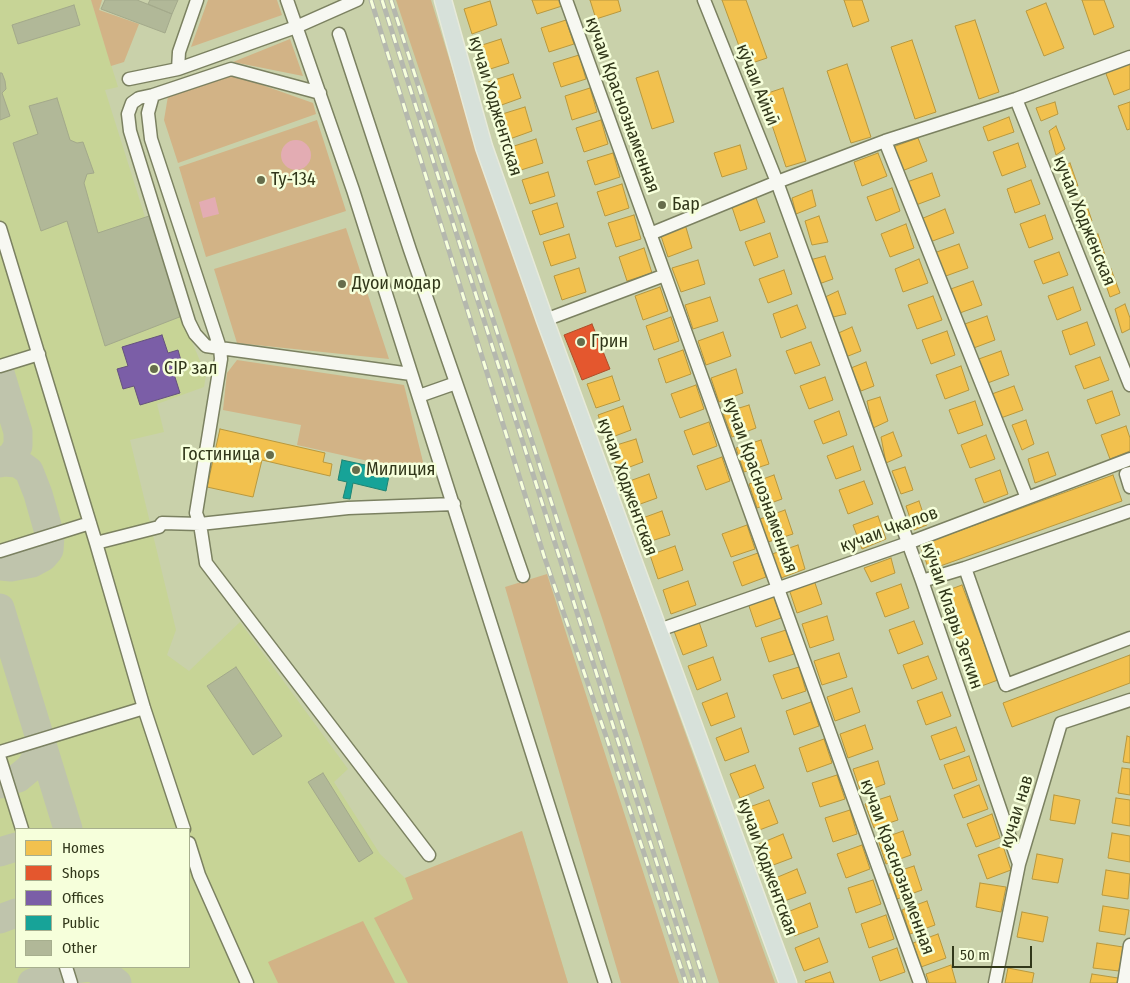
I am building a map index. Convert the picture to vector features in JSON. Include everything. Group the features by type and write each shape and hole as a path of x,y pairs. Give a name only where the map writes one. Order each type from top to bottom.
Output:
{"main road":[{"name":"кучаи Ходжентская","path":"443,0 484,147 545,320 788,983"}],"street":[{"path":"178,69 179,52 197,0"},
{"path":"287,0 353,190 605,983"},
{"path":"129,79 178,69 296,27 358,0"},
{"name":"кучаи Краснознаменная","path":"566,0 920,983"},
{"name":"кӯчаи Айнӣ","path":"704,0 777,182"},
{"path":"339,34 523,576"},
{"path":"650,234 777,182 885,141 1016,99 1130,58"},
{"path":"320,93 230,69 139,98 132,103 128,114 130,131 189,322 195,334 206,346 411,374"},
{"path":"153,95 148,113 151,139 220,348 221,359 196,513 200,524 206,563 429,855"},
{"name":"кучаи Ходженская","path":"1016,99 1130,385"},
{"path":"885,141 1027,498"},
{"name":"кӯчаи Клары Зеткин","path":"777,182 922,581 1019,864"},
{"path":"0,228 144,708 184,828"},
{"path":"545,320 665,275"},
{"path":"0,366 39,354"},
{"path":"419,396 456,383"},
{"name":"кучаи Чкалов","path":"659,630 908,543 1130,459"},
{"path":"1130,472 1126,474 1130,487"},
{"path":"96,543 159,527 162,523 200,524 348,508 454,504"},
{"path":"922,581 1130,511"},
{"path":"0,551 90,523"},
{"path":"965,568 1006,685 1130,638"},
{"name":"кучаи нав","path":"995,983 1019,864 1061,723 1130,700"},
{"path":"0,752 144,708"},
{"path":"0,759 22,828"},
{"path":"190,846 199,875 245,982"},
{"path":"1124,983 1130,945"},
{"path":"66,968 71,983"}],"shaded area":[{"path":"0,0 91,0 118,87 105,90 145,217 206,375 204,387 157,404 164,432 130,440 176,630 167,655 189,671 240,622 348,769 334,782 380,854 405,878 522,831 568,983 0,983"},
{"path":"91,0 102,0 99,10 139,24 124,62 111,66"},
{"path":"208,0 277,0 282,15 191,47"},
{"path":"396,0 431,0 486,178 775,983 719,983 603,621"},
{"path":"290,39 303,76 233,62"},
{"path":"234,75 313,103 316,114 178,163 164,120 168,96"},
{"path":"317,120 346,211 206,257 179,167"},
{"path":"296,140 302,141 310,149 310,161 302,169 296,170 290,169 282,161 281,155 282,149 290,141"},
{"path":"215,197 219,214 203,218 199,202"},
{"path":"346,228 389,359 237,343 214,269"},
{"path":"237,360 404,385 426,474 297,445 301,425 223,410 227,373"},
{"path":"547,574 679,983 621,983 505,587"},
{"path":"522,831 568,983 408,983 374,918 413,899 405,878"},
{"path":"363,921 395,983 278,983 268,962"}],"building: Homes":[{"path":"532,0 560,0 562,6 537,14"},
{"path":"590,0 618,0 621,11 596,19"},
{"path":"722,0 746,0 767,58 746,65"},
{"path":"844,0 862,0 869,21 853,27"},
{"path":"1082,0 1104,0 1114,27 1094,35"},
{"path":"490,1 497,25 472,34 464,9"},
{"path":"1046,3 1064,48 1044,56 1026,11"},
{"path":"566,20 574,44 549,52 541,28"},
{"path":"975,20 999,92 979,99 955,26"},
{"path":"501,39 509,63 484,71 476,47"},
{"path":"912,40 936,112 915,119 891,47"},
{"path":"579,55 586,79 561,87 553,63"},
{"path":"1130,63 1130,89 1114,95 1105,71"},
{"path":"847,64 871,137 851,143 827,71"},
{"path":"658,71 674,122 652,129 636,78"},
{"path":"513,74 521,98 496,107 488,82"},
{"path":"590,88 597,112 572,120 565,96"},
{"path":"783,88 806,161 786,167 762,95"},
{"path":"1055,102 1058,114 1041,121 1036,108"},
{"path":"1130,102 1130,129 1127,130 1118,106"},
{"path":"525,107 532,131 507,140 499,115"},
{"path":"1009,117 1014,132 988,141 983,127"},
{"path":"601,120 608,144 584,152 576,128"},
{"path":"1056,126 1065,149 1056,155 1049,131"},
{"path":"918,138 927,161 902,171 893,147"},
{"path":"536,139 543,163 518,171 511,147"},
{"path":"1018,143 1026,167 1002,176 993,152"},
{"path":"740,145 747,169 722,177 714,153"},
{"path":"613,153 620,177 595,185 587,161"},
{"path":"878,153 887,176 862,186 854,162"},
{"path":"1070,163 1078,186 1070,190 1060,168"},
{"path":"548,172 555,196 530,204 522,180"},
{"path":"932,173 940,196 916,205 907,182"},
{"path":"1031,180 1040,204 1015,213 1007,189"},
{"path":"622,184 629,208 605,216 597,192"},
{"path":"892,188 900,211 876,221 867,197"},
{"path":"812,190 816,206 796,214 792,198"},
{"path":"1084,197 1092,221 1083,228 1073,204"},
{"path":"756,198 765,222 740,231 732,207"},
{"path":"557,203 564,227 540,235 532,211"},
{"path":"945,209 954,233 930,242 921,219"},
{"path":"634,215 641,239 616,247 608,223"},
{"path":"1045,215 1053,239 1029,248 1020,224"},
{"path":"819,216 828,242 812,245 805,221"},
{"path":"685,224 692,248 668,257 660,233"},
{"path":"906,224 914,248 890,257 881,234"},
{"path":"770,233 778,257 754,266 745,242"},
{"path":"569,234 576,258 551,266 543,242"},
{"path":"1098,234 1106,258 1096,263 1086,235"},
{"path":"959,244 968,268 943,277 934,253"},
{"path":"644,248 652,273 627,281 619,257"},
{"path":"1059,252 1068,275 1043,284 1034,261"},
{"path":"825,256 833,279 816,285 806,261"},
{"path":"919,259 928,283 903,292 895,269"},
{"path":"698,260 705,284 681,292 672,268"},
{"path":"579,268 586,292 562,300 554,276"},
{"path":"1111,269 1120,293 1110,297 1102,273"},
{"path":"784,270 792,294 768,303 759,279"},
{"path":"973,281 982,305 957,314 948,290"},
{"path":"660,287 668,311 643,320 635,296"},
{"path":"1073,287 1081,310 1057,320 1048,296"},
{"path":"838,291 846,314 833,317 823,298"},
{"path":"933,296 942,320 917,329 908,305"},
{"path":"710,297 718,321 693,329 685,305"},
{"path":"1125,304 1130,318 1130,329 1122,333 1115,309"},
{"path":"797,305 806,328 781,338 773,314"},
{"path":"987,316 995,340 971,349 962,325"},
{"path":"671,317 679,341 654,350 646,326"},
{"path":"1087,322 1095,345 1070,355 1062,331"},
{"path":"852,327 861,351 843,358 834,335"},
{"path":"947,331 955,355 931,364 922,340"},
{"path":"723,332 731,356 706,365 698,341"},
{"path":"811,342 820,365 795,374 786,351"},
{"path":"683,350 691,374 666,383 658,359"},
{"path":"1001,351 1009,375 985,384 976,360"},
{"path":"1100,357 1109,380 1084,389 1075,366"},
{"path":"866,362 874,386 861,391 851,368"},
{"path":"961,366 969,390 945,399 936,375"},
{"path":"736,369 743,393 719,402 711,378"},
{"path":"612,376 620,400 596,408 587,384"},
{"path":"825,377 833,400 809,409 800,386"},
{"path":"696,385 704,409 680,418 671,394"},
{"path":"1014,386 1023,410 998,419 989,395"},
{"path":"1112,391 1120,415 1096,424 1087,400"},
{"path":"880,397 888,421 873,428 867,401"},
{"path":"975,401 983,425 958,434 949,410"},
{"path":"749,405 756,428 732,437 723,413"},
{"path":"623,406 631,430 607,439 598,415"},
{"path":"839,411 847,435 823,444 814,421"},
{"path":"1026,420 1034,444 1022,450 1012,425"},
{"path":"709,422 717,446 693,455 684,431"},
{"path":"1126,426 1130,438 1130,451 1110,459 1101,435"},
{"path":"220,429 325,453 323,462 332,464 330,476 262,460 253,497 207,487"},
{"path":"893,432 902,456 886,463 881,437"},
{"path":"986,435 995,459 970,468 961,445"},
{"path":"636,439 643,462 619,471 610,447"},
{"path":"761,440 769,464 744,472 736,448"},
{"path":"853,446 861,470 836,479 827,456"},
{"path":"1048,452 1056,475 1035,483 1028,459"},
{"path":"722,457 730,481 706,490 697,466"},
{"path":"905,467 913,490 901,494 892,471"},
{"path":"1000,470 1008,494 984,503 975,479"},
{"path":"649,474 657,498 632,507 624,483"},
{"path":"774,475 782,499 757,508 749,484"},
{"path":"1113,475 1122,501 929,570 920,545"},
{"path":"864,481 873,504 848,514 839,490"},
{"path":"919,501 927,525 914,530 906,506"},
{"path":"785,510 793,534 768,542 760,519"},
{"path":"662,511 670,535 645,543 637,520"},
{"path":"878,516 886,539 862,549 853,525"},
{"path":"747,525 755,549 731,557 722,534"},
{"path":"798,545 805,569 781,578 772,554"},
{"path":"675,546 683,570 658,579 650,555"},
{"path":"758,553 766,577 742,586 733,562"},
{"path":"891,558 895,573 871,582 864,568"},
{"path":"814,580 822,604 797,613 789,589"},
{"path":"688,581 696,605 671,614 663,590"},
{"path":"901,584 909,608 885,617 876,593"},
{"path":"962,585 998,680 976,688 940,593"},
{"path":"773,594 781,618 756,627 748,603"},
{"path":"827,616 834,640 810,648 802,624"},
{"path":"914,621 923,644 898,654 889,630"},
{"path":"699,622 707,646 683,655 674,631"},
{"path":"786,630 794,654 769,662 761,638"},
{"path":"839,653 847,677 822,685 814,661"},
{"path":"1130,655 1130,683 1012,727 1003,703"},
{"path":"928,656 937,679 912,689 903,665"},
{"path":"713,657 721,680 697,690 688,666"},
{"path":"799,667 806,691 782,699 773,675"},
{"path":"852,688 860,712 835,721 827,697"},
{"path":"942,692 951,716 926,725 917,701"},
{"path":"727,693 735,717 711,726 702,703"},
{"path":"811,702 819,726 794,735 786,711"},
{"path":"865,725 873,749 848,758 840,734"},
{"path":"956,727 965,751 940,760 931,736"},
{"path":"741,728 749,752 725,761 716,738"},
{"path":"1127,736 1130,737 1130,763 1123,762"},
{"path":"824,739 832,763 807,772 799,748"},
{"path":"969,756 977,780 953,789 944,765"},
{"path":"878,761 885,784 861,793 853,769"},
{"path":"755,765 764,788 740,798 730,774"},
{"path":"1122,768 1130,769 1130,795 1118,793"},
{"path":"837,775 845,799 820,807 812,783"},
{"path":"979,785 988,809 963,818 954,795"},
{"path":"1054,795 1080,800 1075,824 1050,820"},
{"path":"890,796 898,820 874,828 865,804"},
{"path":"1116,798 1130,800 1130,826 1112,823"},
{"path":"769,800 778,823 754,832 744,809"},
{"path":"850,810 857,834 833,842 825,818"},
{"path":"992,814 1000,838 976,847 967,824"},
{"path":"903,831 911,855 886,864 878,840"},
{"path":"1112,833 1130,836 1130,862 1108,858"},
{"path":"783,834 792,858 768,867 759,844"},
{"path":"862,845 870,869 846,878 837,854"},
{"path":"1003,846 1011,870 987,879 978,855"},
{"path":"1037,854 1063,859 1058,883 1032,879"},
{"path":"914,866 922,890 897,899 889,874"},
{"path":"797,869 806,893 782,902 773,879"},
{"path":"1106,870 1130,874 1128,899 1102,895"},
{"path":"873,880 881,904 856,913 848,888"},
{"path":"980,883 1006,887 1001,912 976,907"},
{"path":"927,901 935,925 910,934 902,910"},
{"path":"810,903 818,927 794,936 785,913"},
{"path":"1103,906 1129,910 1125,935 1099,931"},
{"path":"1022,912 1048,917 1043,942 1017,937"},
{"path":"886,915 894,939 869,948 861,924"},
{"path":"938,934 946,958 921,967 913,943"},
{"path":"819,938 828,962 804,971 795,948"},
{"path":"1097,943 1123,947 1119,971 1093,968"},
{"path":"897,948 905,972 880,981 872,957"},
{"path":"951,965 956,983 929,983 926,974"},
{"path":"1008,968 1034,973 1032,983 1005,983"},
{"path":"830,972 834,983 806,983 805,981"},
{"path":"1092,974 1118,978 1117,983 1090,983"}],"building: Shops":[{"path":"592,324 610,369 582,380 564,335"}],"building: Offices":[{"path":"162,335 168,353 178,350 184,371 174,374 180,393 140,405 134,386 123,389 117,369 128,366 122,347"}],"building: Public":[{"path":"342,460 370,466 371,462 382,465 381,469 390,471 386,491 353,483 350,499 343,498 347,482 338,480"}],"building: Other":[{"path":"105,0 137,0 172,14 165,33 101,9"},
{"path":"150,0 178,0 172,14 148,4"},
{"path":"74,5 80,25 18,44 12,25"},
{"path":"0,73 2,73 5,81 6,89 2,93 10,116 0,120"},
{"path":"57,98 70,140 77,143 83,142 94,173 87,174 84,183 98,233 152,215 182,316 105,346 67,221 41,231 13,143 38,134 29,106"},
{"path":"236,667 282,736 253,755 207,686"},
{"path":"323,773 373,853 359,862 308,782"}],"taxiway":[{"path":"0,373 18,432 18,446 12,456 0,463"},
{"path":"0,566 11,567 32,563 43,557 49,550 50,536 29,471 18,463 4,462"},
{"path":"0,608 68,828"},
{"path":"0,784 18,778 30,768 37,756 40,739"},
{"path":"0,852 15,847"},
{"path":"0,919 15,913"},
{"path":"32,983 82,968"},
{"path":"93,968 117,983"}],"railway":[{"path":"371,0 544,556 606,736 686,983"},
{"path":"382,0 695,983"},
{"path":"391,0 705,983"}],"place":[{"name":"Ту-134","path":"261,180"},
{"name":"Бар","path":"662,205"},
{"name":"Дуои модар","path":"342,284"},
{"name":"Грин","path":"581,342"},
{"name":"CIP зал","path":"154,369"},
{"name":"Гостиница","path":"270,455"},
{"name":"Милиция","path":"356,470"}]}
